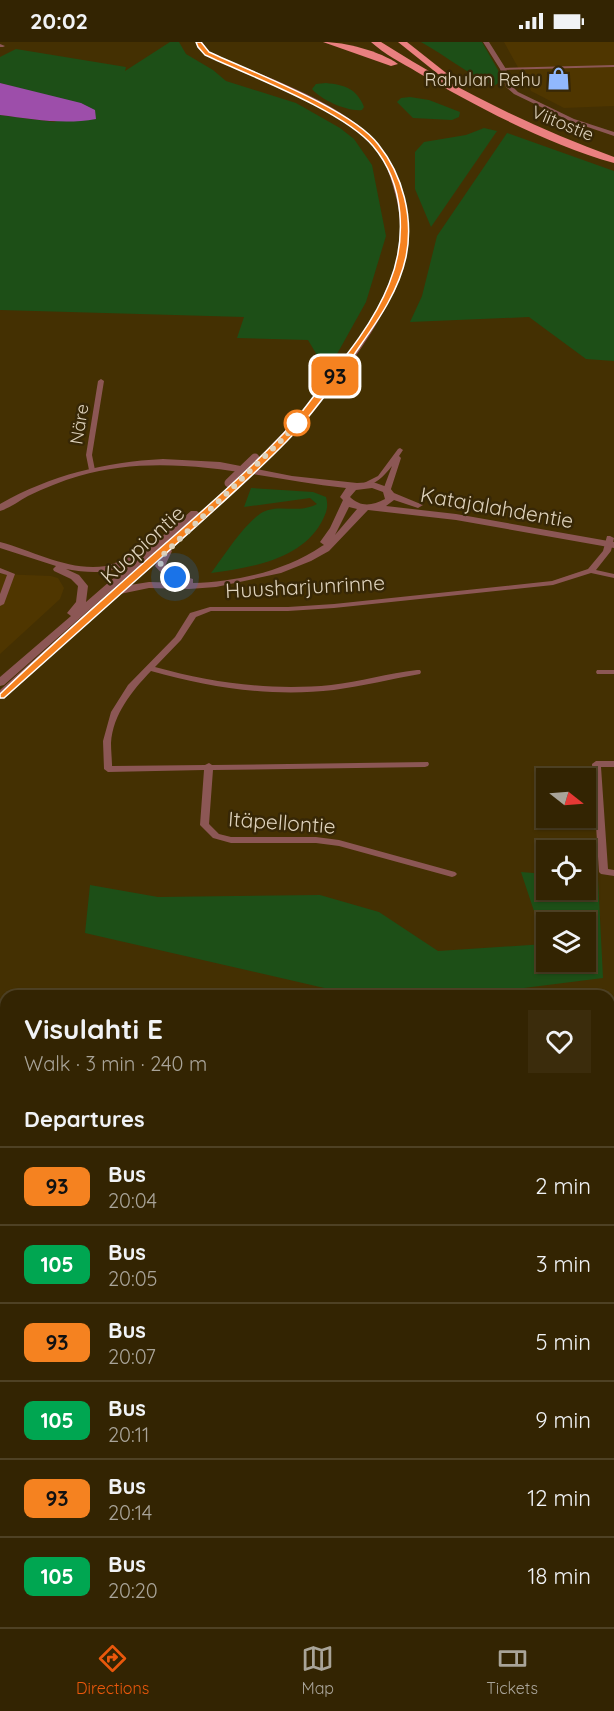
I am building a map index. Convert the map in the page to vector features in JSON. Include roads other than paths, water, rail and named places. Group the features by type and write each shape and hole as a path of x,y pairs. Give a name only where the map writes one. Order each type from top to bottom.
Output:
{"highway":[{"path":"327,42 382,58 460,94"},
{"name":"Viitostie","path":"375,42 460,94 542,133 614,160"},
{"name":"Viitostie","path":"389,42 456,84 524,118 614,153"},
{"path":"402,42 456,84"}],"street":[{"name":"Kuopiontie","path":"0,683 232,484 303,415 356,348 381,311 402,256 405,222 400,192 390,167 375,144 356,127 319,106 207,53 199,42"},
{"path":"486,42 503,69 509,87 527,100 572,120 614,134"},
{"path":"503,69 614,66"},
{"name":"Näre","path":"92,470 89,455 101,381"},
{"path":"96,611 123,591 134,587 202,586 270,573 305,559 331,545 357,513 389,501 400,450 380,477 360,485 346,497 335,529 305,559"},
{"path":"0,508 35,489 92,470 117,465 191,463 219,465 285,477"},
{"name":"Katajalahdentie","path":"285,477 381,487 389,493 420,506 612,542"},
{"name":"Katajalahdentie","path":"285,477 370,507 456,517 612,542"},
{"name":"Kuopiontie","path":"0,696 96,611 190,521"},
{"path":"0,545 67,566 103,570 126,563 153,541 190,521"},
{"path":"190,521 163,555 160,566 167,574 175,577 217,583"},
{"path":"591,571 612,542"},
{"path":"0,551 61,570 75,577 83,586 81,602 34,654"},
{"path":"0,570 10,574 0,604"},
{"path":"591,571 614,576"},
{"name":"Huusharjunrinne","path":"425,764 108,769 107,741 115,712 131,687 178,638 194,615 206,609 288,609 334,606 553,583 591,571"},
{"path":"151,668 211,684 237,687 312,688 358,684 392,674 417,672"},
{"path":"600,672 614,672"},
{"path":"614,764 596,764 604,872 614,873"},
{"name":"Itäpellontie","path":"209,766 204,825 216,836 231,840 316,840 339,843 452,874"}],"place":[{"name":"Rahulan Rehu","path":"559,79"}]}
